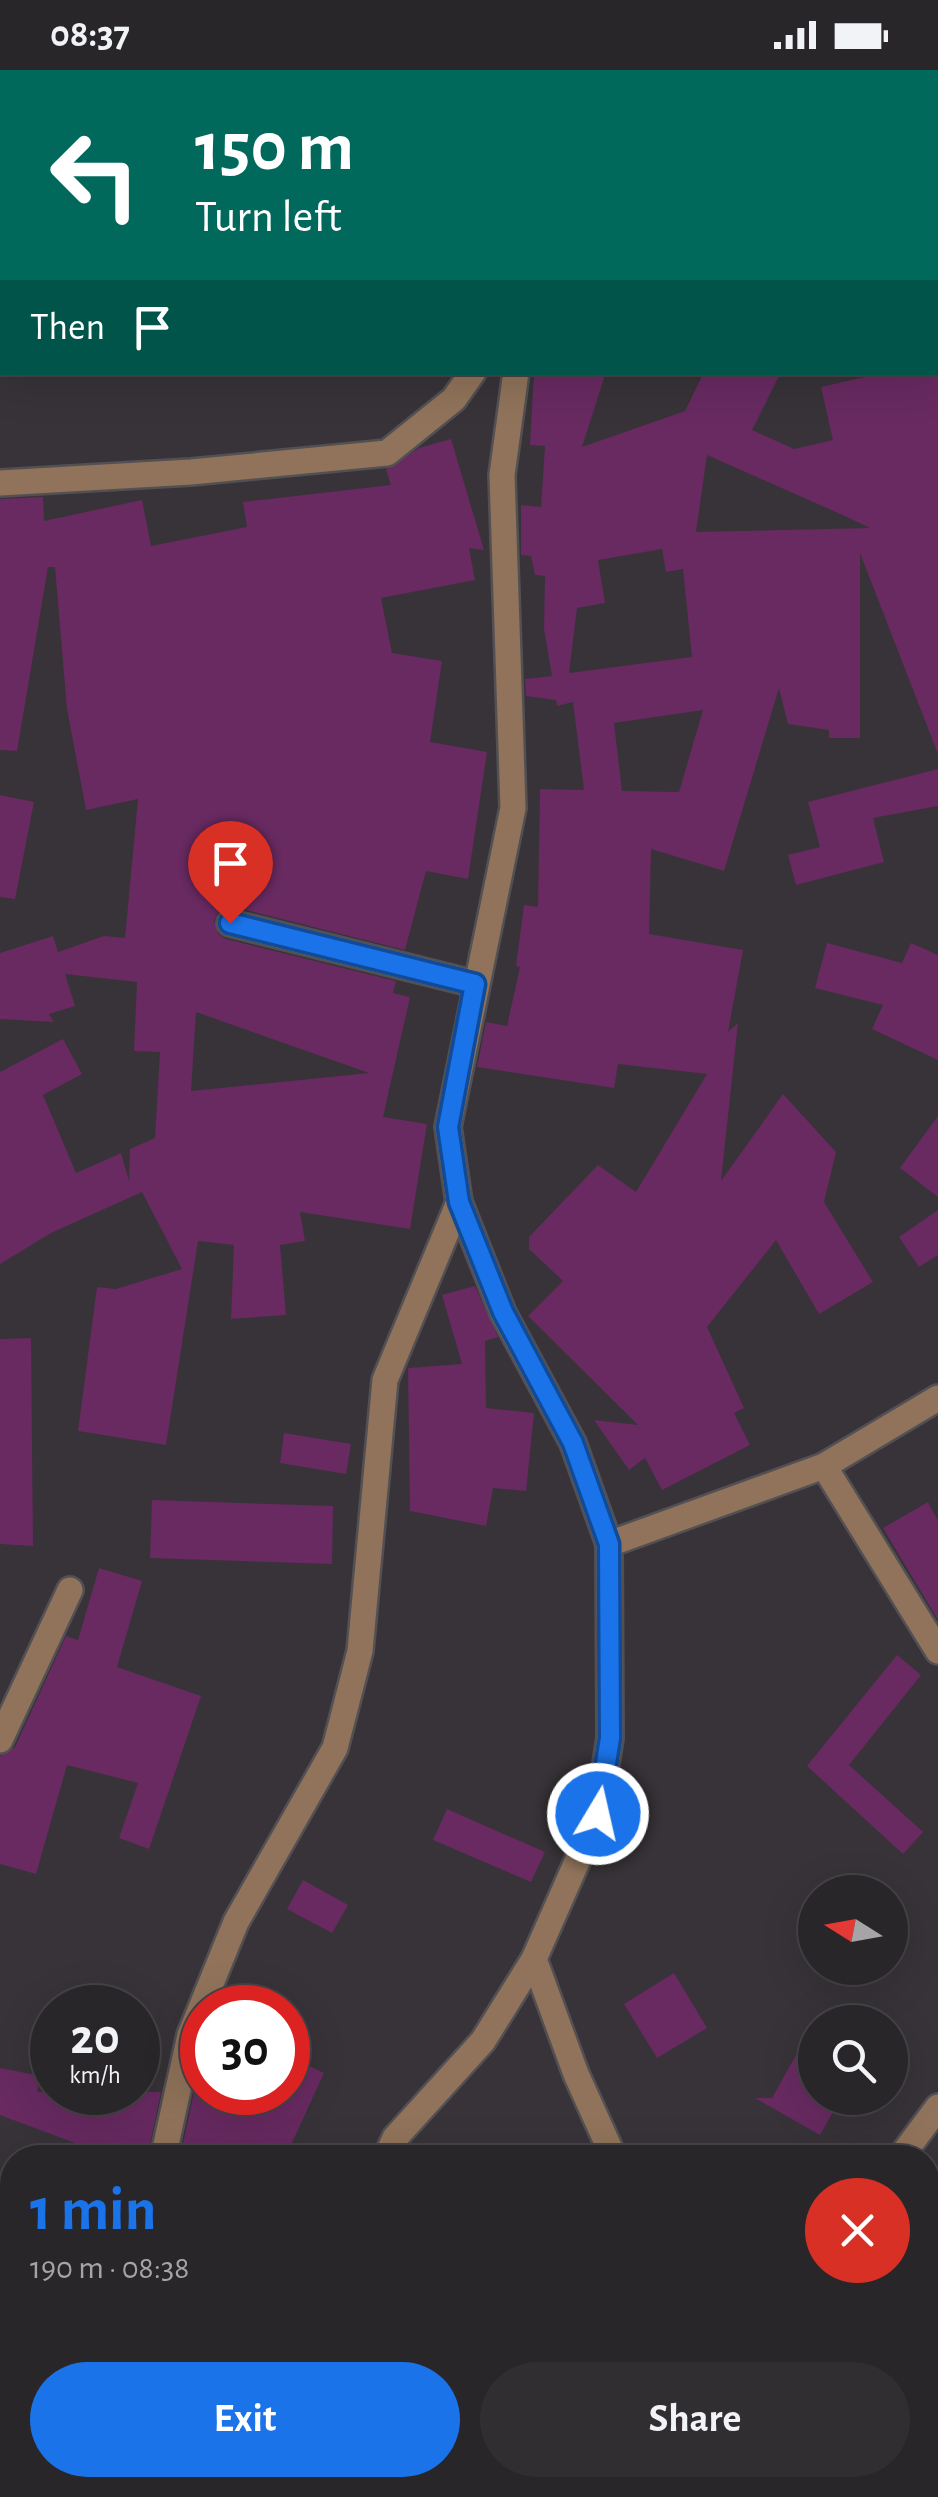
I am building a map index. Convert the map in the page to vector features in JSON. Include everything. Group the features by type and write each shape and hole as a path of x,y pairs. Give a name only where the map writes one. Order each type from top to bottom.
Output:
{"street":[{"path":"0,483 191,472 387,453 454,399 470,375"},
{"path":"392,2145 483,2041 534,1960 598,1814 610,1738 609,1544 573,1443 503,1312 459,1202 448,1127 513,808 502,475 516,375"},
{"path":"230,923 475,984"},
{"path":"166,2145 190,2035 236,1922 335,1748 360,1650 385,1380 459,1202"},
{"path":"609,1544 824,1466 938,1398"},
{"path":"824,1466 938,1650"},
{"path":"0,1740 70,1590"},
{"path":"534,1960 576,2074 608,2145"},
{"path":"910,2145 938,2107"}],"building":[{"path":"534,375 605,375 582,447 685,411 703,375 780,375 752,430 794,449 833,440 821,387 874,375 938,375 938,754 860,553 860,738 829,738 829,730 788,724 779,688 724,871 651,849 649,934 743,950 728,1032 738,1023 721,1181 783,1094 836,1152 824,1202 873,1282 819,1314 776,1240 707,1327 744,1408 734,1413 750,1445 662,1490 645,1458 629,1470 594,1420 638,1425 528,1316 563,1281 529,1249 529,1237 598,1165 636,1192 707,1074 618,1064 614,1088 477,1067 486,1022 507,1026 520,967 516,966 524,905 538,907 540,789 584,790 573,702 557,706 556,700 526,696 525,679 552,676 544,629 545,576 535,575 531,556 521,555 521,505 541,507 545,446 530,445","holes":["707,455 870,528 696,532","662,549 666,572 683,569 692,657 569,673 577,608 605,603 598,560","703,710 679,792 622,791 614,723"]},
{"path":"451,439 484,550 469,548 475,580 381,598 392,653 442,661 430,742 487,752 468,879 426,871 405,950 234,907 219,911 214,920 218,934 226,939 396,981 393,993 410,997 383,1117 427,1124 410,1229 300,1212 305,1241 280,1245 286,1315 231,1319 234,1245 198,1241 166,1445 78,1431 97,1287 116,1289 182,1269 142,1192 51,1233 0,1264 0,1072 63,1039 82,1074 43,1095 76,1173 121,1153 129,1181 130,1149 155,1138 160,1052 134,1051 137,982 65,974 75,1006 49,1014 54,1022 0,1019 0,953 53,936 58,952 104,936 125,938 138,799 86,810 67,709 55,567 48,567 17,751 0,750 0,499 43,497 44,521 142,500 151,546 247,527 243,502 391,485 386,469 419,448","holes":["196,1012 369,1073 191,1091"]},
{"path":"938,769 938,806 873,818 884,862 796,885 788,855 820,847 808,802"},
{"path":"0,795 34,802 15,899 0,897"},
{"path":"827,943 902,963 911,943 938,955 938,1060 872,1029 883,1005 815,988"},
{"path":"938,1116 938,1197 900,1168"},
{"path":"938,1210 938,1255 919,1267 899,1237"},
{"path":"475,1286 498,1337 485,1341 486,1408 534,1413 526,1491 493,1488 486,1526 410,1511 408,1368 462,1364 442,1295"},
{"path":"31,1338 33,1546 0,1544 0,1339"},
{"path":"284,1433 351,1444 346,1474 280,1463"},
{"path":"152,1500 333,1506 332,1564 150,1558"},
{"path":"928,1502 938,1521 938,1620 883,1528"},
{"path":"99,1568 142,1581 117,1667 201,1696 149,1849 119,1838 138,1783 67,1765 36,1874 0,1864 0,1756 15,1747 66,1636 78,1640"},
{"path":"897,1655 921,1675 849,1765 923,1832 903,1854 807,1766"},
{"path":"447,1809 545,1852 531,1882 433,1840"},
{"path":"303,1880 348,1905 332,1933 287,1909"},
{"path":"674,1973 707,2028 657,2058 624,2004"},
{"path":"798,2051 798,2115 831,2115 820,2135 755,2098 772,2098"},
{"path":"310,2066 324,2073 310,2104"},
{"path":"0,2068 30,2074 30,2115 156,2115 150,2145 80,2145 0,2115"},
{"path":"189,2115 305,2115 291,2145 183,2145"}],"route":[{"path":"230,923 475,984 448,1127 459,1202 503,1312 573,1443 609,1544 610,1738 598,1814"}]}
